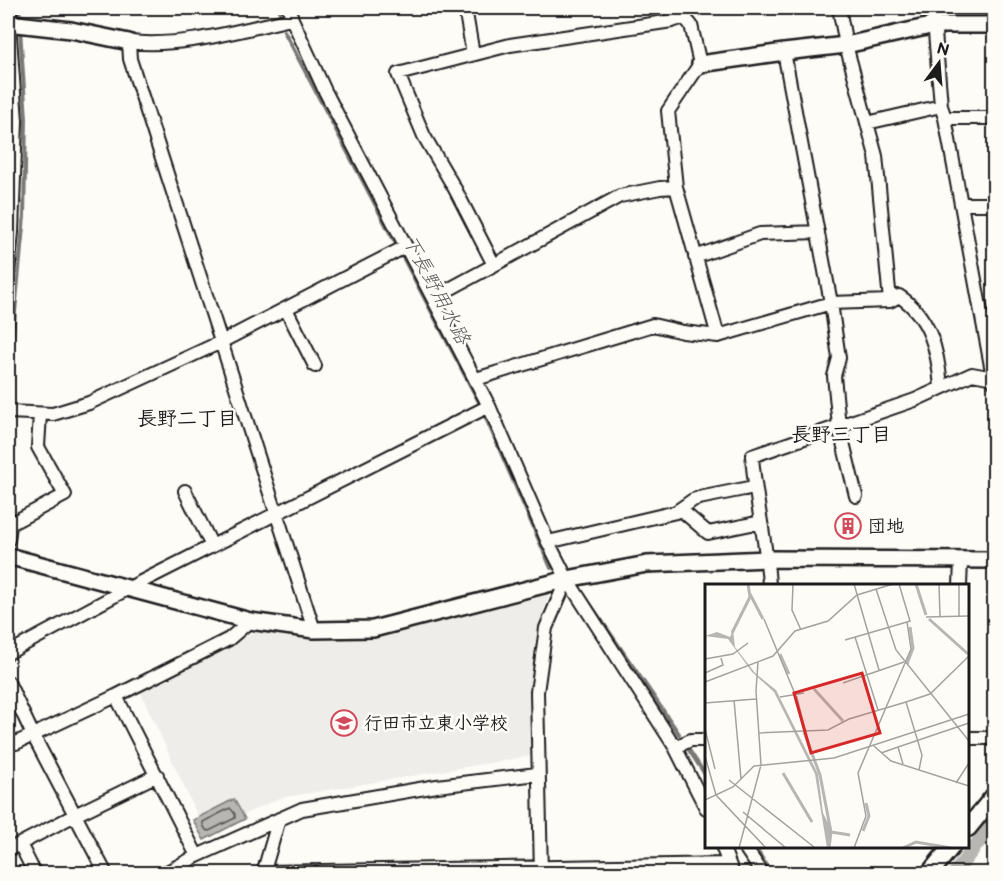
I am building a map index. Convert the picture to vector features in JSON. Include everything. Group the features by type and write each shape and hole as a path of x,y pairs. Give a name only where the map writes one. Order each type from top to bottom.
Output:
{"main road":[{"path":"969,827 994,796"},
{"path":"929,873 950,848"}],"street":[{"path":"465,8 473,54"},
{"path":"839,8 846,45 876,156 890,301"},
{"path":"769,584 768,559 754,487 752,456 915,400 972,374 994,379 945,118 940,106 933,8"},
{"path":"494,265 455,189 424,136 398,74 510,45 672,21 684,12 691,25 700,64 668,111 676,187 718,336"},
{"path":"8,273 16,121 13,20 129,42 150,43 185,40 290,13 401,250 433,298 476,379 484,408 567,579 675,747 705,806"},
{"path":"700,64 846,45 934,25 994,25"},
{"path":"129,42 130,59 314,630"},
{"path":"784,52 831,303 839,358 834,376 839,426 856,496"},
{"path":"867,123 940,106"},
{"path":"945,118 994,118"},
{"path":"433,298 620,196 676,187"},
{"path":"962,204 994,204"},
{"path":"695,257 760,234 818,232"},
{"path":"8,412 53,414 89,403 221,342 401,250"},
{"path":"476,379 653,325 683,332 718,336 831,303 890,301 899,296 912,305 927,325 938,359 941,387"},
{"path":"286,309 315,366"},
{"path":"8,653 129,588 484,408"},
{"path":"8,540 12,523 65,495 38,447 40,414"},
{"path":"548,542 676,512 699,498 754,487"},
{"path":"185,491 212,546"},
{"path":"680,509 708,533 761,522"},
{"path":"8,556 250,621 314,630 374,629 567,579 647,564 768,559 994,560"},
{"path":"960,584 961,560"},
{"path":"541,870 537,774 537,692 546,628 567,579"},
{"path":"16,743 229,639 250,621"},
{"path":"8,682 33,735 106,873"},
{"path":"116,696 198,856"},
{"path":"969,738 994,738"},
{"path":"675,747 691,740 705,740"},
{"path":"163,873 302,809 436,786 537,774"},
{"path":"8,850 76,814 157,776"},
{"path":"279,819 263,873 731,869 723,848"},
{"path":"20,844 35,873"},
{"path":"745,848 763,873"}],"shaded area":[{"name":"行田市立東小学校","path":"552,585 537,630 529,691 536,755 280,798 205,832 139,689 255,632 325,638 371,634 411,627"}],"water":[{"path":"234,799 245,819 204,840 193,820"}],"waterway":[{"path":"19,8 20,22"},
{"name":"下長野用水路","path":"279,8 280,15"},
{"path":"8,387 24,216 26,119 20,29"},
{"name":"下長野用水路","path":"284,31 479,402 551,568"},
{"name":"下長野用水路","path":"584,595 679,734"},
{"name":"下長野用水路","path":"689,750 705,774"},
{"path":"954,874 994,822"},
{"name":"下長野用水路","path":"755,848 772,874"}],"place":[{"name":"団地","path":"848,526"},
{"name":"行田市立東小学校","path":"344,723"}],"district":[{"name":"長野二丁目","path":"187,419"},
{"name":"長野三丁目","path":"841,435"}]}
